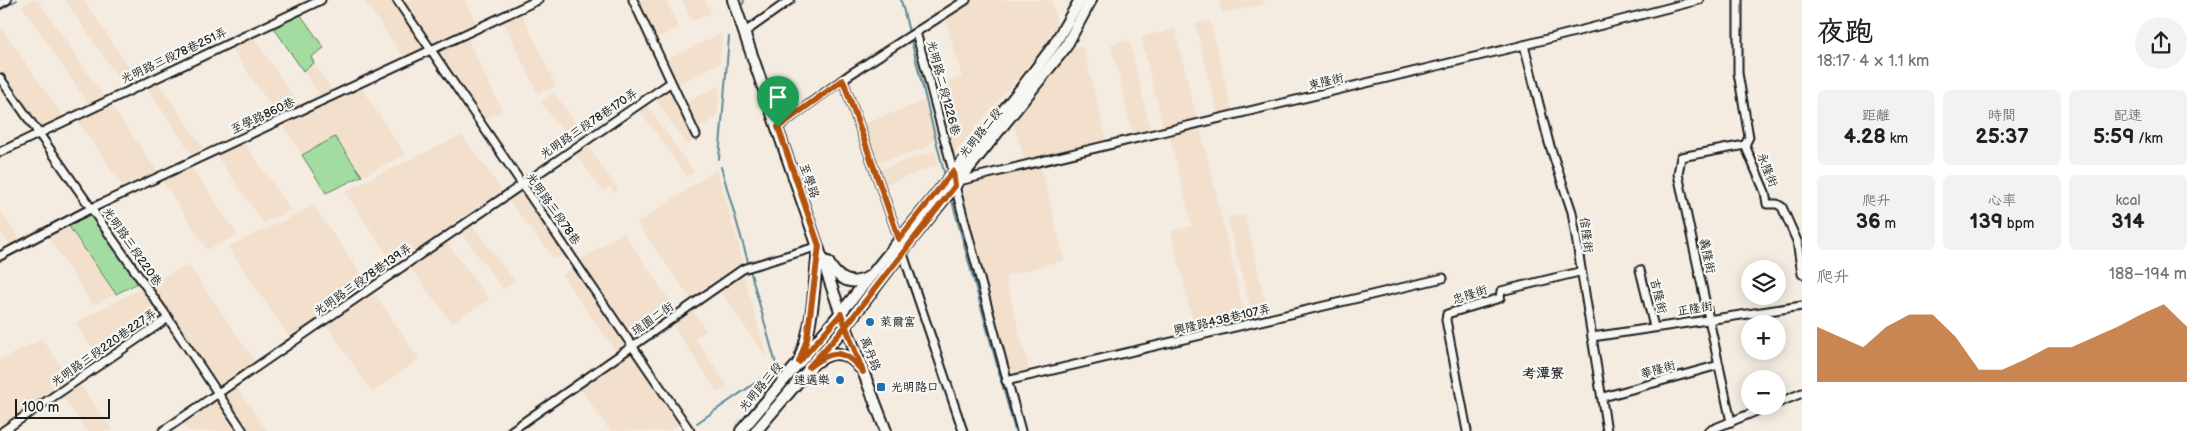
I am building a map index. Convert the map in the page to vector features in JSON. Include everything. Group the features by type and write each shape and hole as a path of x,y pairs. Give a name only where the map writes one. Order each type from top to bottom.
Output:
{"street":[{"path":"0,4 7,0"},
{"name":"光明路三段78巷251弄","path":"0,152 37,132 321,0"},
{"name":"光明路三段78巷","path":"397,0 690,431"},
{"name":"至學路860巷","path":"0,256 92,208 538,0"},
{"path":"633,0 670,83 696,135"},
{"name":"至學路","path":"733,0 841,314"},
{"path":"745,32 790,0"},
{"path":"778,127 843,80 966,0"},
{"name":"光明路二段","path":"846,326 1054,45 1080,0"},
{"name":"光明路二段","path":"841,314 899,239 955,179 1065,48 1091,0"},
{"name":"東隆街","path":"955,179 1524,46 1699,0"},
{"name":"永隆街","path":"1738,0 1738,73 1749,137 1744,145 1765,192 1765,202 1767,204 1777,204 1782,208 1797,241 1802,274"},
{"name":"光明路二段1226巷","path":"916,32 1006,381 1021,431"},
{"name":"信隆街","path":"1524,46 1550,143 1572,212 1580,272 1603,397 1607,431"},
{"name":"光明路三段220巷","path":"0,78 168,318 243,431"},
{"path":"843,80 899,239"},
{"name":"光明路三段78巷170弄","path":"521,184 670,83"},
{"name":"義隆街","path":"1732,422 1678,174 1680,160 1744,145"},
{"name":"光明路三段78巷139弄","path":"163,431 521,184"},
{"path":"819,246 838,277 856,282 871,276"},
{"path":"799,362 807,339 819,246"},
{"name":"琉園二街","path":"511,431 743,269 819,246"},
{"path":"902,251 963,431"},
{"name":"吉隆街","path":"1640,270 1654,327"},
{"name":"忠隆街","path":"1467,431 1446,320 1447,314 1500,298 1501,291 1580,272"},
{"name":"興隆路438巷107弄","path":"1006,381 1443,278"},
{"name":"正隆街","path":"1592,337 1709,318 1802,306"},
{"name":"萬丹路","path":"841,314 886,431"},
{"name":"光明路三段","path":"741,431 841,314"},
{"name":"光明路三段220巷227弄","path":"3,431 168,318"},
{"name":"光明路三段","path":"756,431 846,326"},
{"path":"809,367 821,358 832,354 844,354 854,360 863,372"},
{"name":"華隆街","path":"1603,397 1719,364"},
{"path":"1786,400 1802,393"},
{"path":"1708,431 1748,415"}],"shaded area":[{"path":"31,0 38,0 104,97 89,105 22,6"},
{"path":"65,0 84,0 138,81 125,88"},
{"path":"364,0 393,0 426,48 404,58"},
{"path":"399,0 465,0 476,22 430,46"},
{"path":"637,0 666,0 679,28 655,39"},
{"path":"682,0 705,0 711,13 692,21"},
{"path":"971,0 1051,0 1057,24 1045,45 954,154 933,85 962,77 944,15"},
{"path":"1219,0 1263,0 1264,4 1222,13"},
{"path":"520,10 556,86 538,94 504,23 500,24 498,20"},
{"path":"1210,20 1233,114 1218,117 1195,24"},
{"path":"0,26 63,116 41,127 0,69"},
{"path":"1175,29 1197,120 1163,128 1141,37"},
{"path":"722,33 720,63 677,85 665,60"},
{"path":"251,34 300,106 278,117 229,44"},
{"path":"466,35 502,111 484,120 439,55 440,47"},
{"path":"1129,40 1151,131 1133,135 1111,44"},
{"path":"1073,43 1084,49 1107,143 1025,162 1012,119 1039,89"},
{"path":"314,63 334,92 322,98 303,71"},
{"path":"156,79 205,150 193,156 145,85"},
{"path":"671,85 697,139 687,145 654,98"},
{"path":"720,85 717,118 698,128 686,103"},
{"path":"360,86 406,155 362,176 336,137 302,155 281,122"},
{"path":"554,92 585,136 572,145 541,101"},
{"path":"644,101 694,172 687,177 637,107"},
{"path":"924,101 936,137 926,148 873,164 861,125"},
{"path":"109,102 158,172 124,188 75,117"},
{"path":"1200,126 1246,321 1195,331 1171,231 1192,226 1169,134"},
{"path":"462,135 502,190 394,265 344,191"},
{"path":"242,140 291,210 263,223 215,153"},
{"path":"585,142 619,190 614,193 610,187 603,192 573,150"},
{"path":"936,150 938,165 881,186 876,171"},
{"path":"190,165 238,235 207,250 162,180"},
{"path":"1041,165 1064,260 1005,276 1030,373 1010,379 960,192 967,183"},
{"path":"717,169 743,261 690,298 637,223"},
{"path":"521,187 566,254 554,259 506,197"},
{"path":"314,206 368,284 289,337 228,247"},
{"path":"0,211 22,242 11,247 0,231"},
{"path":"1245,215 1268,314 1253,318 1227,217"},
{"path":"469,221 515,281 503,289 458,229"},
{"path":"68,225 116,294 93,305 48,237"},
{"path":"623,232 675,308 632,338 579,261"},
{"path":"444,239 489,299 452,323 407,264"},
{"path":"189,265 255,361 220,386 148,284"},
{"path":"576,265 630,342 616,352 562,275"},
{"path":"743,272 768,360 718,288"},
{"path":"371,288 419,359 372,393 324,321"},
{"path":"140,289 161,318 99,359 75,323"},
{"path":"692,309 706,330 695,338 728,386 718,393 671,323"},
{"path":"42,339 70,379 0,428 0,360"},
{"path":"631,348 683,422 669,431 610,431 578,386"},
{"path":"78,382 113,431 86,431 61,395"},
{"path":"234,383 267,431 248,431 222,392"},
{"path":"215,396 240,431 188,431 181,421"}],"green space":[{"path":"298,11 324,48 311,57 314,63 303,71 272,25"},
{"path":"335,137 362,176 326,193 302,155"},
{"path":"90,213 138,283 116,294 68,225"}],"waterway":[{"path":"0,10 17,0"},
{"path":"743,4 744,0"},
{"path":"901,0 945,176"},
{"path":"719,159 729,37"},
{"path":"721,167 749,265"},
{"path":"951,197 1015,431"},
{"path":"697,423 777,368 750,270"}],"place":[{"name":"萊爾富","path":"870,322"},
{"name":"速邁樂","path":"840,380"},
{"name":"光明路口","path":"881,387"}],"district":[{"name":"考潭寮","path":"1543,373"}],"route":[{"path":"778,127 819,246 812,311 807,339 799,362 841,314 846,326 863,372 854,360 844,354 832,354 821,358 809,367 846,326 902,251 955,186 953,171 899,239 843,80 778,127"}]}
